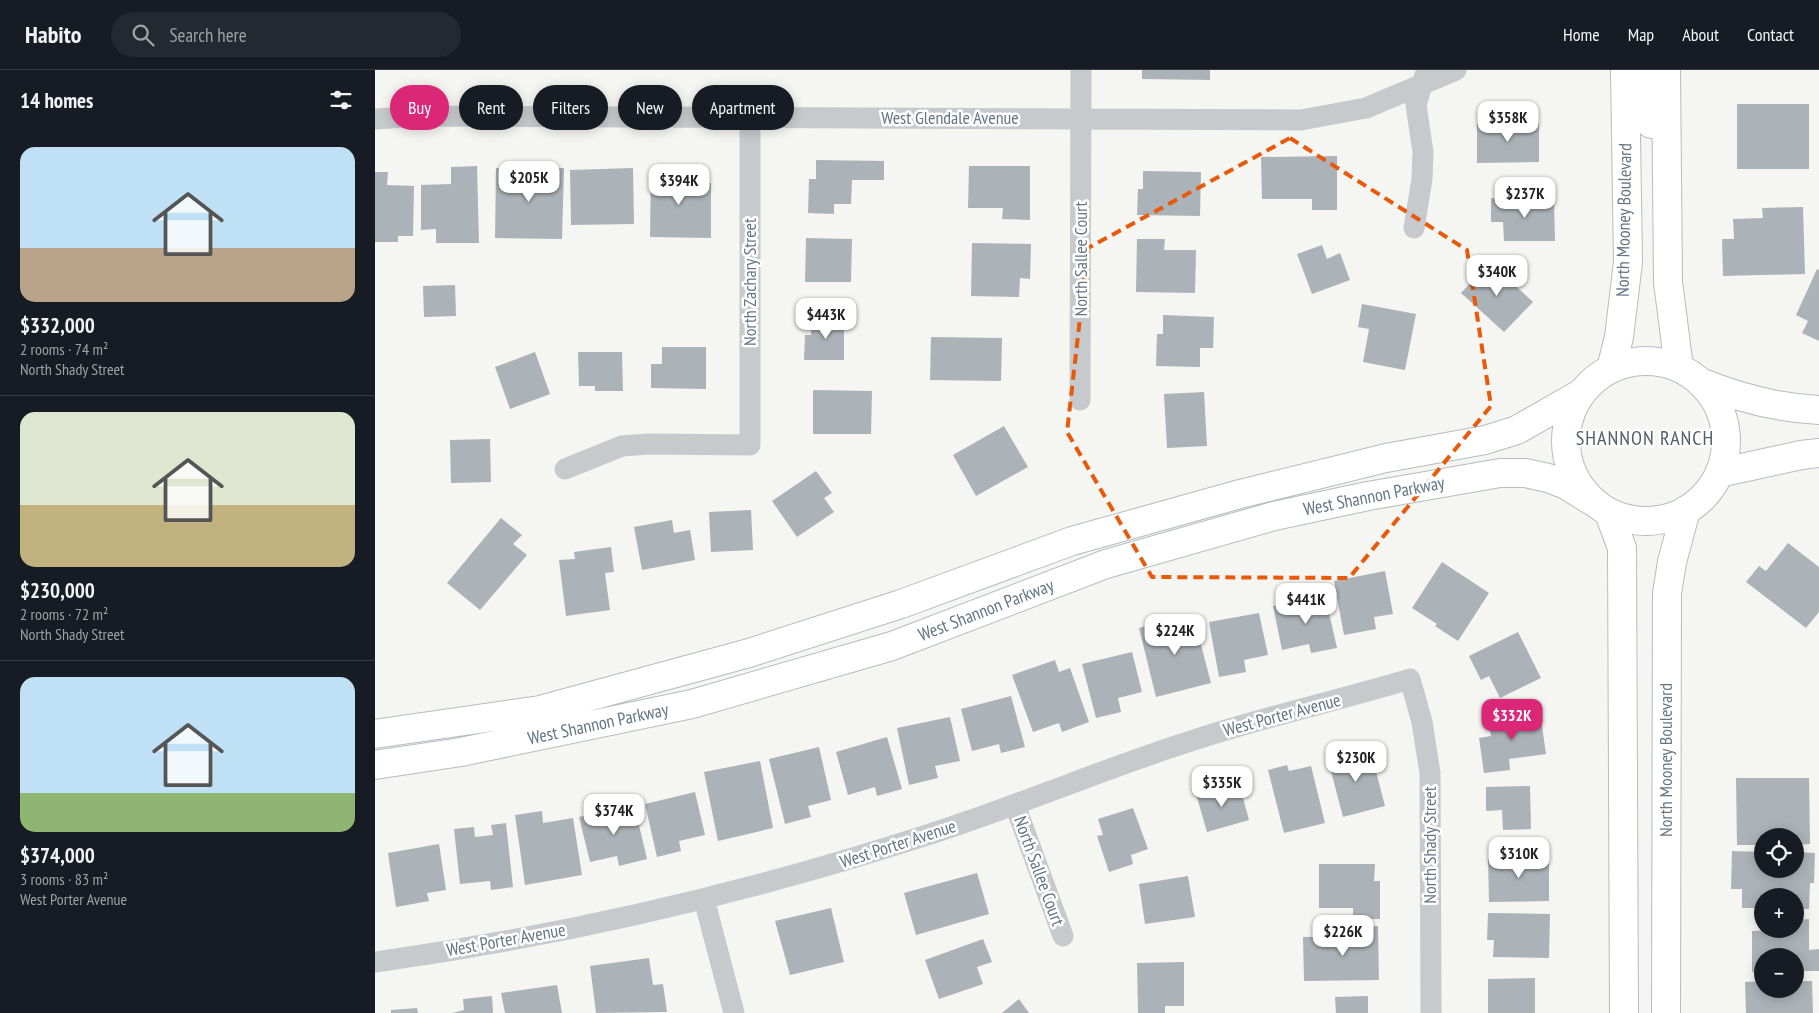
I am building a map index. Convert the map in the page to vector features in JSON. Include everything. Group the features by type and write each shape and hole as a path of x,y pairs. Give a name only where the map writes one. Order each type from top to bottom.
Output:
{"street":[{"name":"North Sallee Court","path":"1080,400 1081,70"},
{"name":"West Glendale Avenue","path":"794,119 1081,117 1301,120 1366,108 1423,77 1456,70"},
{"name":"North Mooney Boulevard","path":"1611,369 1620,327 1627,262 1625,70"},
{"path":"1635,70 1644,80 1650,94 1652,133 1666,162"},
{"path":"1601,507 1635,521 1662,520 1686,510 1706,494 1719,473 1726,449 1725,424 1715,401 1689,375 1668,282 1666,70"},
{"path":"1414,228 1422,179 1423,152 1416,105 1423,77"},
{"name":"West Glendale Avenue","path":"375,119 421,116 692,118"},
{"name":"North Zachary Street","path":"565,469 622,446 649,444 750,445 750,130"},
{"path":"1625,1013 1621,548 1601,507 1577,483 1568,462 1565,438 1569,415 1580,394 1594,380 1611,369 1633,362 1656,362 1749,400 1773,406 1819,410"},
{"name":"West Shannon Parkway","path":"375,734 540,710 749,653 901,604 1071,541 1240,494 1385,458 1485,440 1509,432 1580,394"},
{"path":"1719,473 1801,455 1819,453"},
{"name":"West Shannon Parkway","path":"375,765 461,752 702,701 892,646 1106,564 1274,516 1368,496 1500,473 1525,473 1548,478 1566,485 1601,507"},
{"name":"North Mooney Boulevard","path":"1666,1013 1667,593 1672,562 1686,510"},
{"name":"West Porter Avenue","path":"375,962 525,937 705,899 864,855 1015,805 1191,740 1409,679"},
{"name":"North Shady Street","path":"1409,679 1423,722 1430,773 1431,1013"},
{"name":"North Sallee Court","path":"1015,805 1063,936"},
{"path":"705,899 734,1013"}],"highlighted area":[{"path":"1290,138 1467,250 1491,406 1349,578 1152,577 1067,432 1088,248"}],"building":[{"path":"1142,70 1210,70 1210,80 1142,79"},
{"path":"1737,104 1809,104 1809,169 1737,169"},
{"path":"1539,123 1539,162 1477,163 1477,124"},
{"path":"1337,156 1337,210 1312,210 1312,199 1262,199 1261,157"},
{"path":"816,160 884,161 884,180 852,180 851,204 834,204 834,214 808,213 809,179 816,179"},
{"path":"477,166 479,243 436,243 436,229 421,230 421,185 451,184 451,167"},
{"path":"969,166 1030,166 1030,220 1002,219 1003,208 968,208"},
{"path":"496,168 564,168 562,239 495,238"},
{"path":"633,168 634,224 571,225 570,170"},
{"path":"651,169 686,169 686,182 711,183 711,238 650,237"},
{"path":"1143,171 1201,172 1200,216 1137,215 1138,189 1143,189"},
{"path":"375,172 388,172 387,185 414,186 413,236 398,236 398,242 375,242"},
{"path":"1514,197 1514,200 1554,199 1555,241 1504,241 1503,222 1491,222 1491,198"},
{"path":"1803,207 1805,274 1723,276 1722,239 1734,239 1733,219 1763,218 1762,208"},
{"path":"806,238 852,239 851,282 805,282"},
{"path":"1137,239 1165,239 1164,250 1196,250 1195,293 1136,292"},
{"path":"972,243 1031,244 1030,279 1020,278 1019,297 971,296"},
{"path":"1322,245 1327,259 1340,253 1350,280 1312,294 1297,254"},
{"path":"1490,262 1533,302 1504,332 1461,293"},
{"path":"1817,269 1819,270 1819,341 1802,333 1808,321 1796,315"},
{"path":"455,285 456,316 424,317 423,286"},
{"path":"1362,304 1416,314 1405,370 1363,362 1369,329 1358,327"},
{"path":"1163,315 1214,317 1213,348 1200,348 1200,367 1156,366 1157,334 1163,334"},
{"path":"812,317 844,317 844,360 804,360 805,335 811,335"},
{"path":"931,337 1002,338 1001,381 930,380"},
{"path":"662,347 706,347 706,389 651,388 651,364 662,364"},
{"path":"535,352 550,394 510,409 495,367"},
{"path":"578,352 622,352 623,391 595,391 595,386 579,386"},
{"path":"813,390 872,391 871,434 813,434"},
{"path":"1204,392 1207,446 1167,448 1164,394"},
{"path":"1004,426 1028,467 976,496 953,455"},
{"path":"490,439 491,482 451,483 450,440"},
{"path":"816,471 832,493 824,498 834,512 797,537 772,501"},
{"path":"751,510 753,550 711,552 709,512"},
{"path":"501,518 522,535 513,544 527,555 480,610 447,583"},
{"path":"672,520 674,533 690,530 695,560 642,570 634,527"},
{"path":"1788,543 1819,567 1819,612 1806,628 1746,582 1759,566 1766,571"},
{"path":"611,547 614,572 605,573 610,610 566,616 559,560 575,559 574,552"},
{"path":"1442,562 1489,593 1458,641 1435,626 1437,624 1412,608"},
{"path":"1385,571 1393,614 1374,617 1376,629 1344,635 1334,581"},
{"path":"1325,595 1337,648 1311,653 1309,644 1282,650 1273,606"},
{"path":"1259,613 1268,655 1244,660 1246,672 1219,677 1209,622"},
{"path":"1193,614 1211,683 1156,697 1139,628"},
{"path":"1518,632 1541,678 1500,698 1489,676 1481,680 1469,656"},
{"path":"1132,652 1142,692 1118,698 1121,712 1096,718 1082,664"},
{"path":"1055,660 1059,672 1070,668 1089,722 1062,732 1059,723 1033,732 1012,675"},
{"path":"1011,696 1025,747 1001,753 999,744 972,751 961,709"},
{"path":"1540,712 1546,754 1509,759 1510,770 1484,773 1479,738 1491,736 1488,719"},
{"path":"950,717 960,761 935,766 938,778 909,785 897,728"},
{"path":"887,737 902,789 877,796 875,787 848,795 836,752"},
{"path":"819,747 831,800 808,806 811,817 785,824 769,759"},
{"path":"1352,750 1355,761 1372,756 1385,806 1343,817 1327,756"},
{"path":"760,761 773,828 718,841 704,772"},
{"path":"1287,765 1289,771 1311,766 1325,823 1284,833 1268,770"},
{"path":"1736,778 1809,778 1810,844 1804,844 1804,828 1754,828 1754,845 1737,845"},
{"path":"1530,786 1531,829 1503,830 1502,810 1486,811 1486,787"},
{"path":"1220,787 1221,792 1240,787 1249,820 1207,832 1196,794"},
{"path":"695,792 705,835 679,841 681,851 657,857 645,804"},
{"path":"634,804 647,859 619,866 617,856 590,862 579,817"},
{"path":"1133,808 1148,849 1131,855 1133,864 1109,872 1097,836 1103,835 1098,819"},
{"path":"542,811 543,823 573,818 582,875 525,885 515,815"},
{"path":"506,823 513,887 491,890 490,881 460,884 454,829 474,827 475,837 493,835 491,825"},
{"path":"439,844 446,890 427,893 429,901 396,907 388,853"},
{"path":"1732,851 1754,852 1754,878 1804,878 1804,852 1815,853 1814,883 1810,883 1809,909 1804,909 1804,888 1754,888 1754,908 1742,908 1742,889 1731,889"},
{"path":"1549,857 1549,901 1489,902 1488,858"},
{"path":"1319,864 1375,864 1374,881 1380,881 1380,919 1353,919 1353,908 1319,908"},
{"path":"977,873 989,914 916,935 904,893"},
{"path":"1188,876 1195,917 1145,924 1139,884"},
{"path":"831,908 844,962 790,975 775,921"},
{"path":"1488,913 1550,914 1549,958 1493,957 1494,940 1487,940"},
{"path":"1804,919 1809,919 1809,950 1819,949 1819,971 1804,971 1804,948 1754,948 1754,972 1752,972 1752,931 1754,931 1754,938 1804,938"},
{"path":"1378,926 1379,980 1304,981 1303,937 1353,936 1353,927"},
{"path":"983,939 992,962 977,967 983,984 939,999 925,960"},
{"path":"649,958 653,985 663,984 667,1012 596,1013 590,966"},
{"path":"1184,962 1184,1006 1165,1006 1165,1013 1138,1013 1137,963"},
{"path":"1535,978 1535,1013 1488,1013 1488,979"},
{"path":"1804,981 1812,981 1813,1013 1746,1013 1745,982 1754,982 1754,998 1804,998"},
{"path":"557,985 562,1013 505,1013 501,993"},
{"path":"492,996 493,1013 452,1013 464,1010 463,999"},
{"path":"1368,996 1368,1013 1336,1013 1335,997"},
{"path":"1019,999 1029,1013 1002,1013"},
{"path":"417,1008 418,1013 391,1013 391,1010"}],"district":[{"name":"SHANNON RANCH","path":"1645,438"}]}
